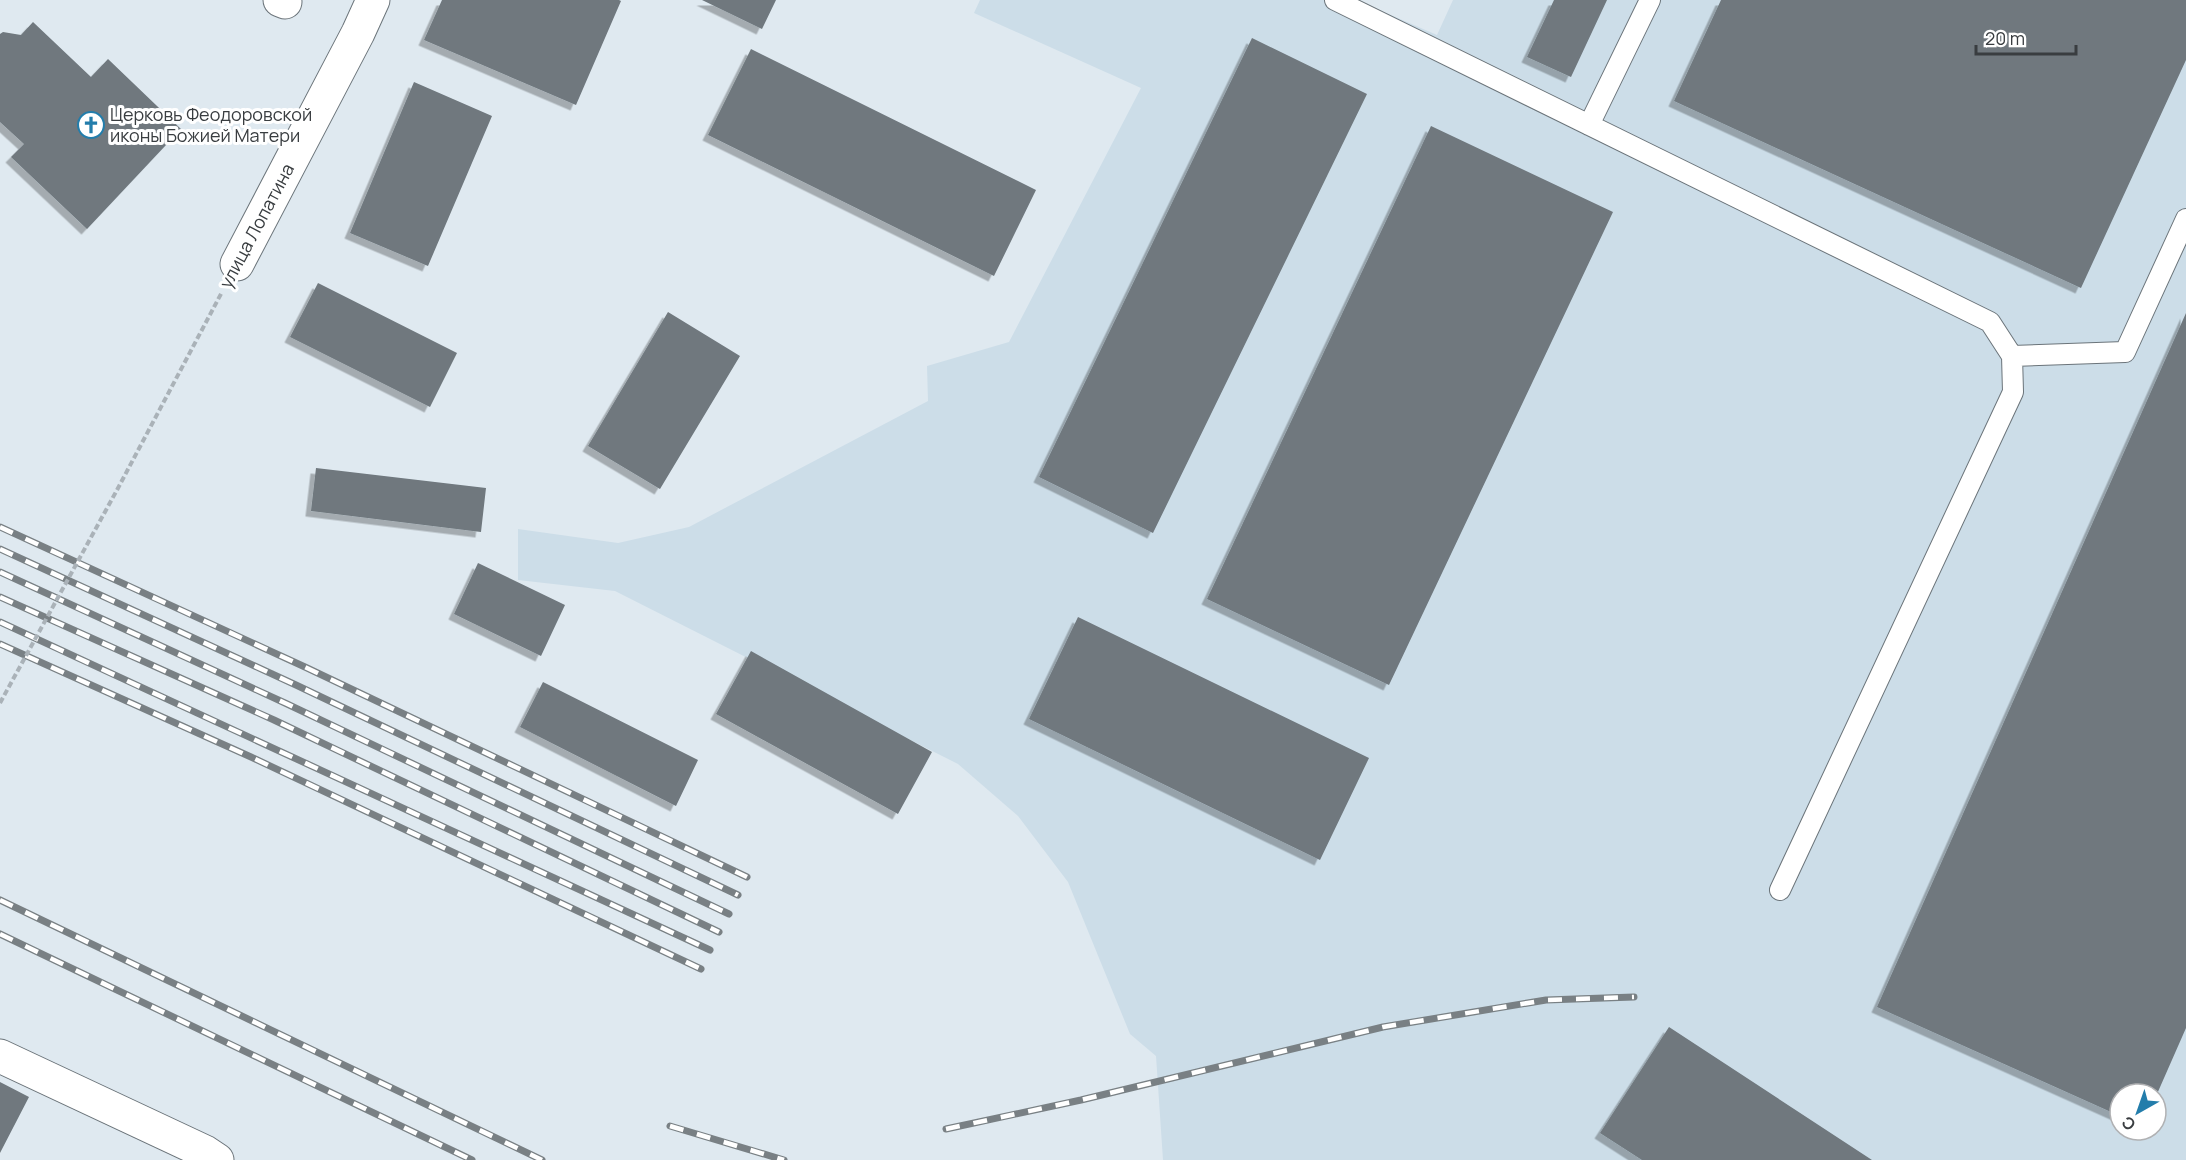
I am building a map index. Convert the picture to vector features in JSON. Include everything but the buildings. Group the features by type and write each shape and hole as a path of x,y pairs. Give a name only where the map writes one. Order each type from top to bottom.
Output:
{"street":[{"name":"улица Лопатина","path":"237,264 373,0"},
{"path":"0,1056 205,1152 217,1160"}],"lane":[{"path":"1335,0 1990,322 2012,356 2013,392 1780,890"},
{"path":"1589,126 1650,0"},
{"path":"2012,356 2125,352 2186,219"}],"path":[{"name":"улица Лопатина","path":"0,703 237,264"}],"shaded area":[{"path":"980,0 1356,0 1437,35 1453,0 2186,0 2186,1160 1163,1160 1156,1056 1130,1034 1068,882 1018,816 958,764 615,591 518,580 518,529 618,543 689,527 928,401 927,366 1009,342 1141,88 974,13"}],"railway":[{"path":"0,527 305,667 747,877"},
{"path":"0,549 296,685 738,895"},
{"path":"0,572 285,703 729,914"},
{"path":"0,597 274,720 719,932"},
{"path":"0,622 710,950"},
{"path":"0,644 251,757 701,969"},
{"path":"0,900 542,1160"},
{"path":"0,934 472,1160"},
{"path":"946,1129 1081,1100 1383,1027 1546,1000 1634,997"},
{"path":"670,1126 784,1160"}],"place":[{"name":"Церковь Феодоровской иконы Божией Матери","path":"91,125"}]}
